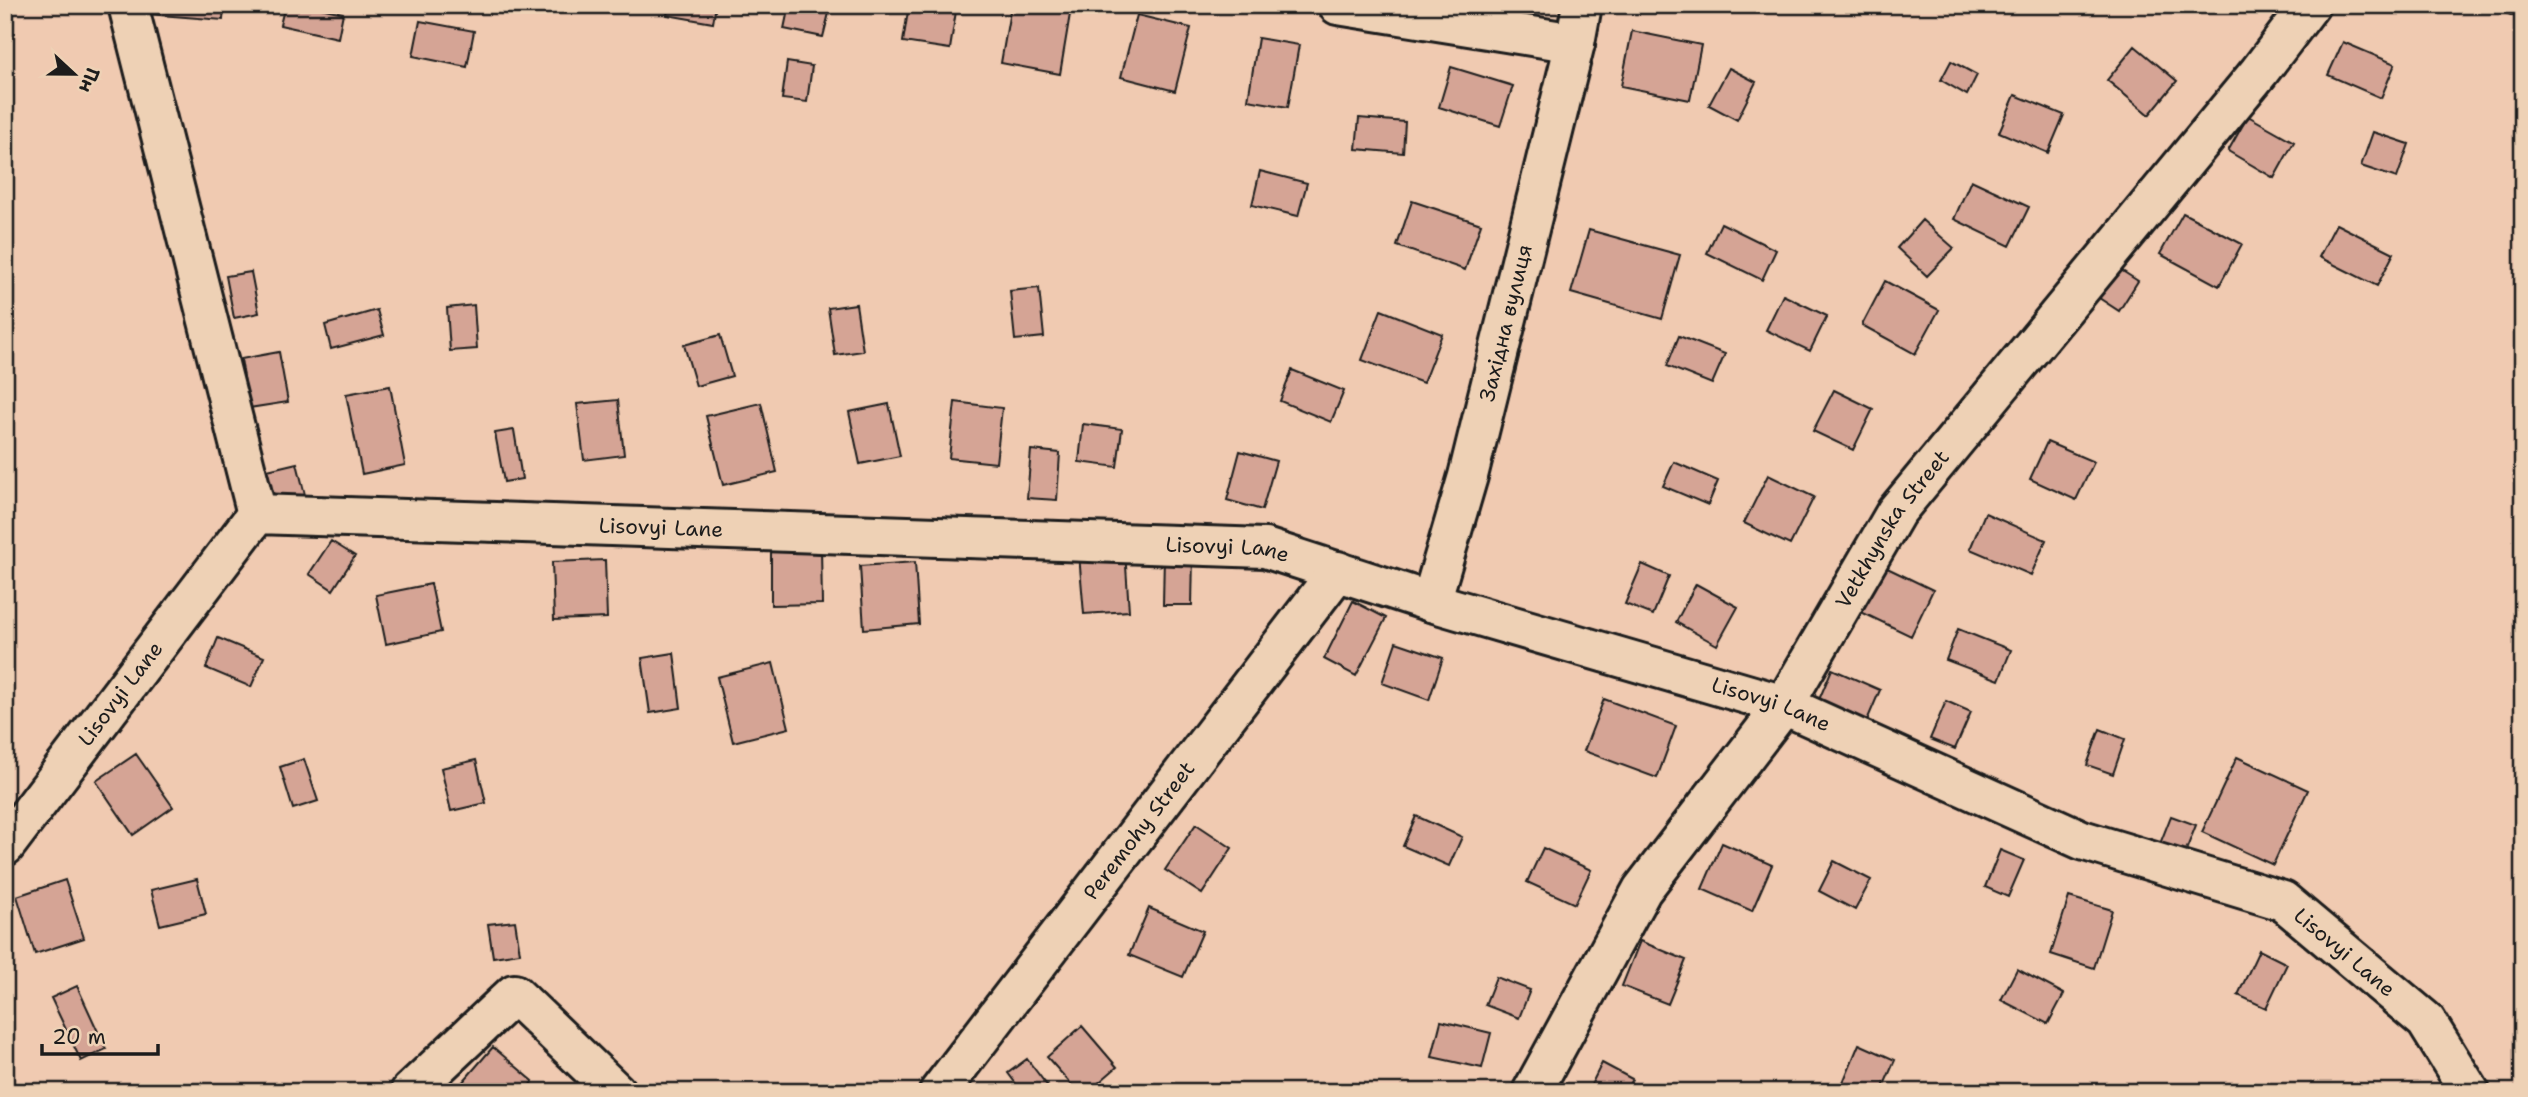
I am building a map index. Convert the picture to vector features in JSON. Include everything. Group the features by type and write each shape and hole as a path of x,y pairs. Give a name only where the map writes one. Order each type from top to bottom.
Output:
{"street":[{"path":"128,5 257,514"},
{"path":"1338,5 1575,43"},
{"name":"Західна вулиця","path":"1431,601 1471,462 1575,43 1582,5"},
{"name":"Vetkhynska Street","path":"1532,1092 1642,890 1784,705 1896,512 2259,72 2310,5"},
{"name":"Lisovyi Lane","path":"5,846 257,514 1265,548 1431,601 1784,705 2082,840 2283,901 2426,1021 2470,1092"},
{"name":"Peremohy Street","path":"939,1092 1338,571"},
{"path":"410,1092 514,994 616,1092"}],"building":[{"path":"149,5 224,5 223,20 148,14"},
{"path":"285,5 307,5 343,13 338,38 280,25"},
{"path":"669,5 716,5 713,23 667,15"},
{"path":"789,5 831,5 823,37 784,29"},
{"path":"909,5 957,5 950,49 903,42"},
{"path":"1011,5 1056,5 1071,8 1060,74 1001,63"},
{"path":"2505,5 2523,5 2523,20 2503,12"},
{"path":"1137,15 1191,28 1175,91 1121,77"},
{"path":"420,21 474,31 467,67 413,56"},
{"path":"1632,31 1701,45 1690,100 1621,86"},
{"path":"1258,38 1299,45 1288,107 1248,100"},
{"path":"2343,42 2395,64 2381,98 2328,75"},
{"path":"2135,46 2177,81 2149,115 2107,80"},
{"path":"1951,61 1977,75 1967,95 1941,80"},
{"path":"787,62 812,66 807,102 782,99"},
{"path":"1451,67 1513,86 1500,126 1439,107"},
{"path":"1729,68 1756,82 1737,120 1709,105"},
{"path":"2015,95 2064,115 2048,153 1999,132"},
{"path":"2248,116 2294,142 2274,178 2228,151"},
{"path":"1359,118 1405,122 1403,153 1356,149"},
{"path":"2373,132 2409,144 2397,178 2361,166"},
{"path":"1260,171 1307,183 1298,216 1252,205"},
{"path":"1971,180 2029,207 2010,246 1954,219"},
{"path":"1412,201 1481,224 1465,270 1397,246"},
{"path":"2183,213 2242,244 2219,286 2160,254"},
{"path":"1922,220 1954,248 1927,276 1897,248"},
{"path":"1721,223 1776,250 1762,280 1707,253"},
{"path":"2336,224 2394,253 2377,286 2319,257"},
{"path":"1589,230 1680,255 1662,319 1571,293"},
{"path":"2113,265 2138,281 2119,311 2093,294"},
{"path":"251,272 259,313 234,318 226,276"},
{"path":"1885,281 1939,310 1915,354 1862,325"},
{"path":"1039,288 1044,337 1015,340 1010,291"},
{"path":"1783,295 1827,316 1810,351 1766,330"},
{"path":"856,304 863,351 835,355 828,308"},
{"path":"474,305 477,349 450,351 447,308"},
{"path":"377,310 384,335 331,349 325,325"},
{"path":"1381,310 1442,334 1423,383 1362,360"},
{"path":"720,335 732,376 696,386 684,345"},
{"path":"1679,336 1725,354 1712,384 1667,366"},
{"path":"279,352 288,402 249,408 241,359"},
{"path":"1292,370 1344,391 1331,422 1280,401"},
{"path":"390,386 405,465 362,474 346,394"},
{"path":"1834,390 1873,409 1853,450 1813,431"},
{"path":"618,400 624,455 584,460 577,404"},
{"path":"955,402 1002,408 996,463 949,458"},
{"path":"761,403 777,472 723,485 706,416"},
{"path":"889,404 900,456 860,464 849,412"},
{"path":"1083,424 1122,429 1117,467 1079,462"},
{"path":"514,430 522,479 504,482 495,433"},
{"path":"2047,442 2094,462 2076,500 2030,479"},
{"path":"1031,450 1060,453 1057,500 1027,498"},
{"path":"1240,451 1276,461 1262,510 1227,500"},
{"path":"1674,462 1718,481 1708,505 1663,486"},
{"path":"297,463 305,495 266,504 259,472"},
{"path":"1768,475 1814,497 1790,545 1744,523"},
{"path":"1985,513 2046,540 2031,575 1970,549"},
{"path":"331,541 355,556 333,590 309,574"},
{"path":"821,547 822,604 771,605 771,548"},
{"path":"1125,551 1129,611 1084,614 1079,555"},
{"path":"1164,555 1193,556 1192,605 1163,605"},
{"path":"605,560 607,618 554,620 552,562"},
{"path":"915,562 919,624 864,629 860,566"},
{"path":"1642,564 1669,576 1653,615 1625,604"},
{"path":"1881,565 1933,590 1911,636 1859,611"},
{"path":"431,584 441,632 386,644 376,595"},
{"path":"1696,584 1738,607 1717,645 1676,622"},
{"path":"1353,601 1386,618 1356,676 1324,659"},
{"path":"1958,629 2011,650 1999,680 1946,660"},
{"path":"218,638 264,657 251,687 206,668"},
{"path":"1396,642 1443,658 1429,700 1382,683"},
{"path":"674,653 681,708 650,713 642,658"},
{"path":"773,663 789,728 733,742 717,677"},
{"path":"1832,669 1880,690 1863,730 1815,709"},
{"path":"1604,699 1676,726 1657,778 1584,751"},
{"path":"1946,701 1971,712 1955,749 1930,739"},
{"path":"2100,729 2125,739 2113,774 2087,765"},
{"path":"136,754 173,807 133,835 96,781"},
{"path":"2237,757 2308,790 2273,865 2202,832"},
{"path":"304,759 318,801 293,809 280,767"},
{"path":"476,760 486,803 451,811 441,768"},
{"path":"1416,816 1462,837 1449,866 1403,846"},
{"path":"2171,816 2196,825 2183,858 2158,849"},
{"path":"1196,824 1232,848 1202,894 1165,870"},
{"path":"1722,843 1772,865 1752,911 1702,889"},
{"path":"1543,848 1591,870 1575,904 1527,882"},
{"path":"2000,850 2024,860 2008,897 1985,887"},
{"path":"1834,861 1871,880 1855,910 1819,891"},
{"path":"197,879 206,914 160,925 151,890"},
{"path":"65,880 84,938 35,954 17,896"},
{"path":"2069,897 2112,910 2094,968 2051,954"},
{"path":"1149,908 1203,931 1183,977 1129,955"},
{"path":"515,921 520,953 493,957 488,924"},
{"path":"1640,941 1686,960 1668,1004 1622,986"},
{"path":"2259,950 2287,964 2266,1008 2238,995"},
{"path":"2017,969 2064,994 2048,1024 2001,1000"},
{"path":"1496,977 1530,990 1519,1018 1485,1005"},
{"path":"77,986 106,1049 81,1061 51,998"},
{"path":"1441,1021 1491,1033 1482,1068 1432,1057"},
{"path":"1082,1026 1117,1067 1088,1092 1078,1092 1047,1057"},
{"path":"1859,1044 1895,1060 1881,1092 1839,1092"},
{"path":"493,1047 533,1081 524,1092 454,1092"},
{"path":"1027,1059 1052,1092 1022,1092 1008,1073"},
{"path":"1602,1063 1632,1079 1625,1092 1600,1092 1590,1087"}]}
